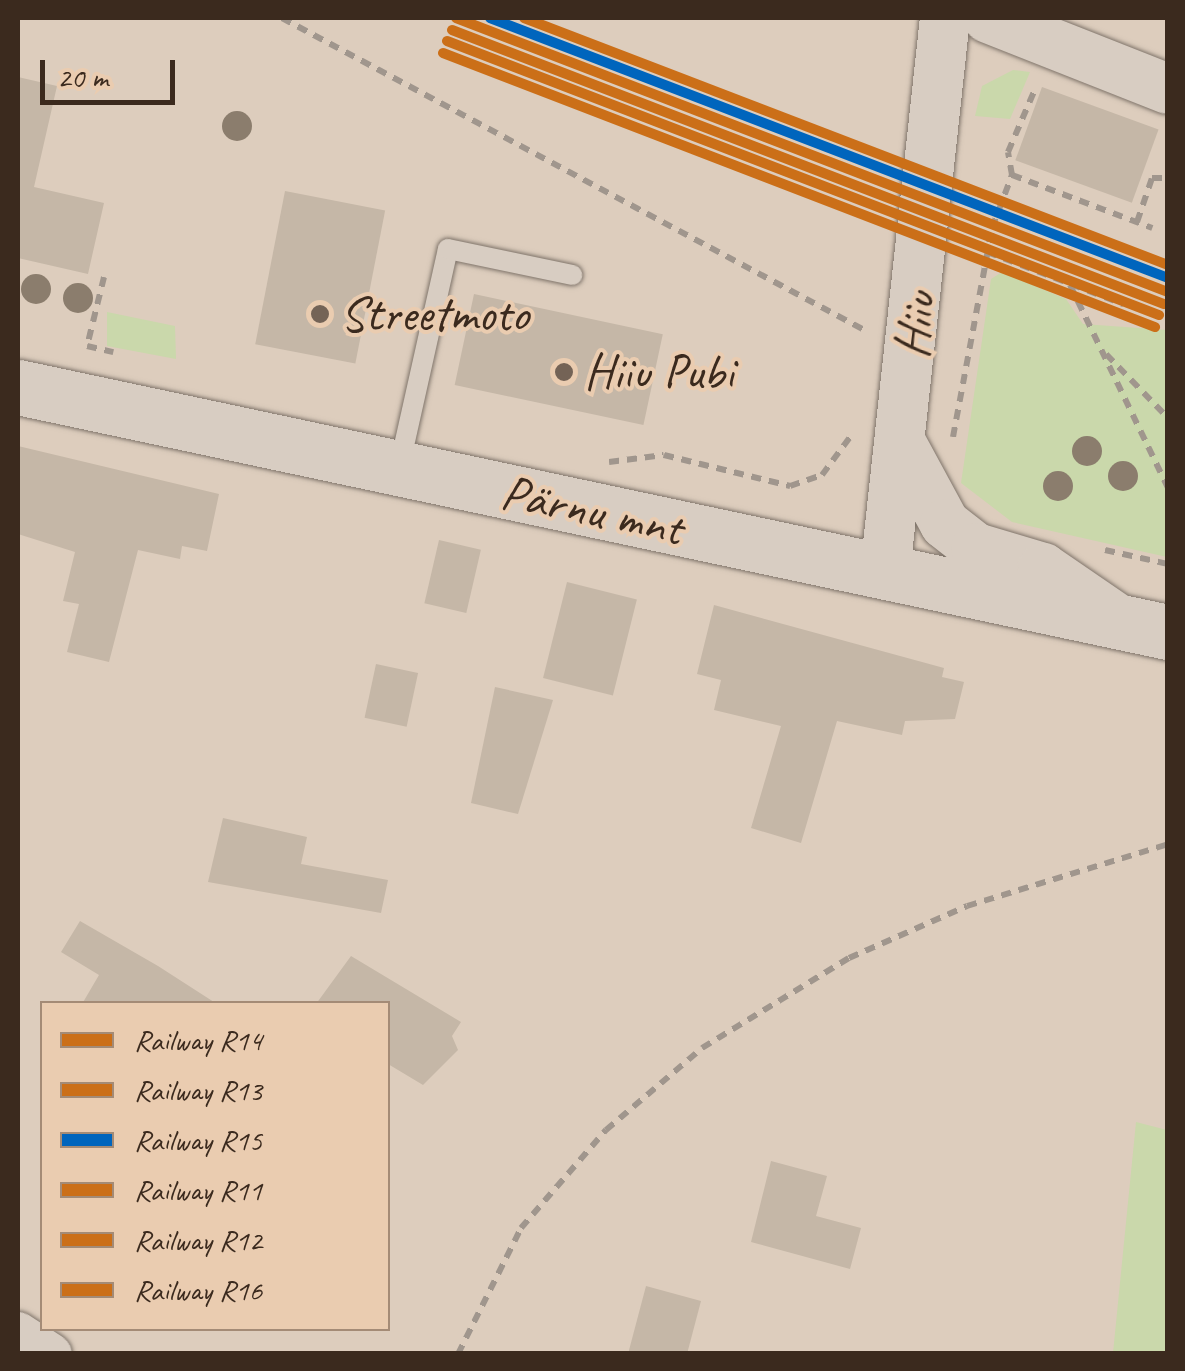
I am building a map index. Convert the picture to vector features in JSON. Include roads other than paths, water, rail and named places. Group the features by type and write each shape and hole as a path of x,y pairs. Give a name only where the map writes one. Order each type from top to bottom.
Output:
{"main road":[{"name":"Pärnu mnt","path":"18,386 1145,627"}],"street":[{"name":"Hiiu","path":"885,572 879,431 944,18"},
{"path":"988,18 1168,89"},
{"path":"879,431 945,524 976,548 1043,568 1145,627"},
{"path":"18,1332 52,1354"}],"lane":[{"path":"399,470 448,249 572,275"}],"rail line":[{"name":"R14","path":"456,18 1168,292"},
{"name":"R15","path":"490,18 1168,278"},
{"name":"R12","path":"524,18 1168,265"},
{"name":"R13","path":"452,30 1164,304"},
{"name":"R11","path":"447,41 1159,315"},
{"name":"R16","path":"443,53 1155,327"}],"place":[{"name":"Streetmoto","path":"320,314"},
{"name":"Hiiu Pubi","path":"564,372"}]}
